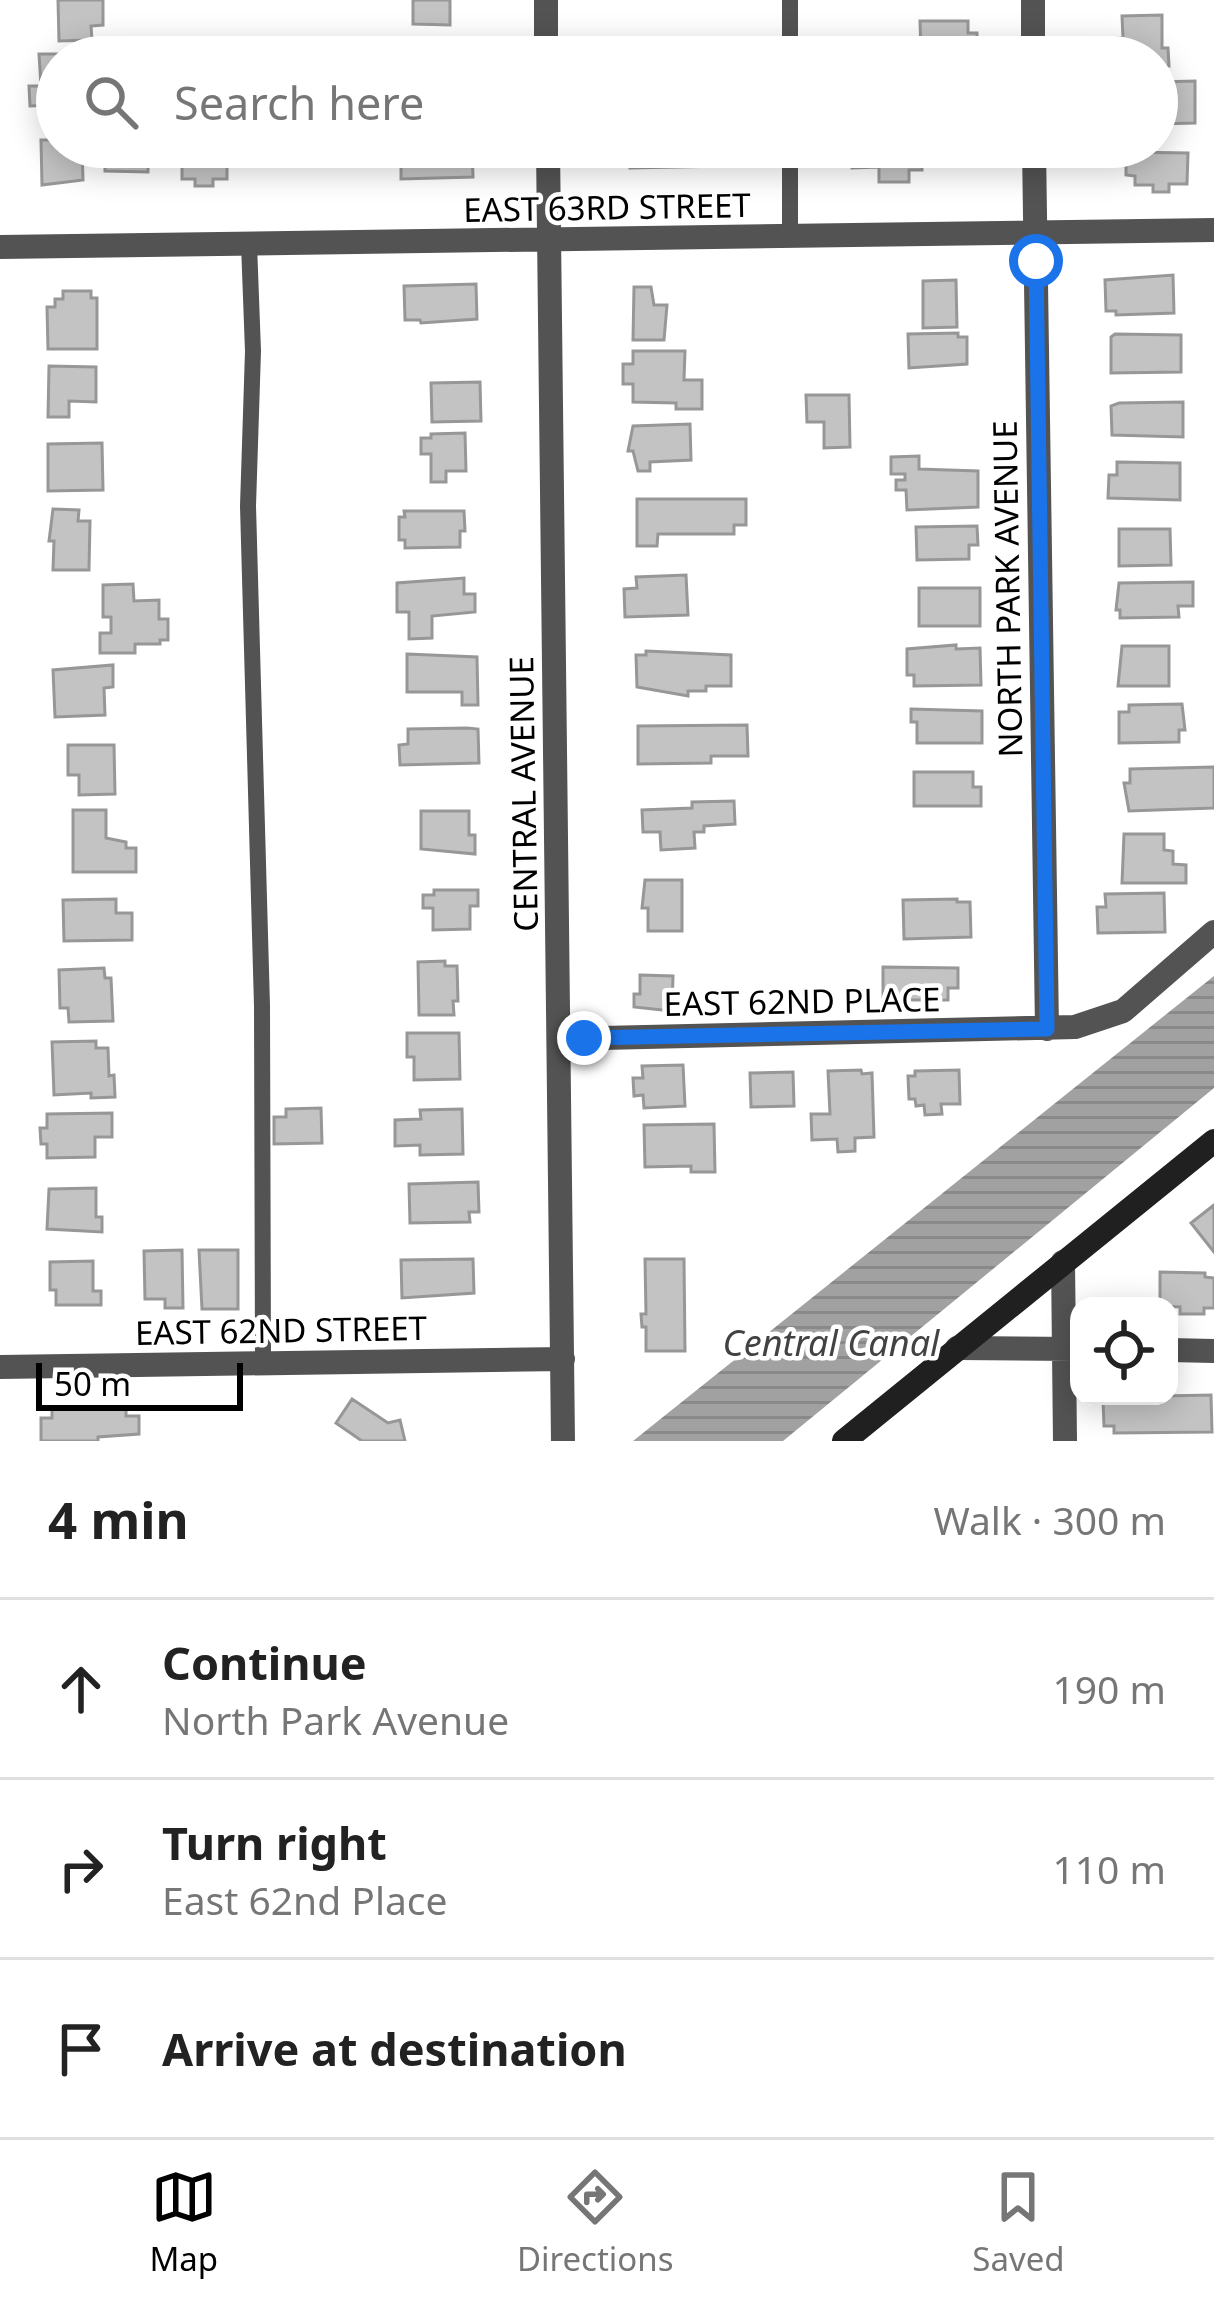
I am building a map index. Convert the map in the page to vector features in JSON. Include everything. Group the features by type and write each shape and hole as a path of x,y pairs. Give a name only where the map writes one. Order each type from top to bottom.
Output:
{"main road":[{"path":"844,1441 1214,1141"}],"street":[{"path":"546,0 546,36"},
{"path":"1033,0 1034,36"},
{"name":"CENTRAL AVENUE","path":"548,168 563,1441"},
{"name":"NORTH PARK AVENUE","path":"1034,168 1047,1029"},
{"name":"EAST 63RD STREET","path":"0,247 1214,230"},
{"name":"EAST 62ND PLACE","path":"559,1039 1047,1029 1097,1022 1123,1011 1214,932"},
{"path":"1063,1262 1070,1338"},
{"path":"957,1348 1070,1349"},
{"path":"1178,1350 1214,1351"},
{"name":"EAST 62ND STREET","path":"0,1367 563,1359"},
{"path":"1065,1441 1070,1364"}],"lane":[{"path":"790,0 790,36"},
{"path":"790,168 790,237"},
{"path":"249,244 253,351 248,506 260,887 263,1363"}],"water":[{"name":"Central Canal","path":"1214,976 1214,1088 783,1441 633,1441"}],"building":[{"path":"58,0 103,0 103,25 91,26 92,36 59,36"},
{"path":"413,0 450,0 450,25 413,24"},
{"path":"1162,15 1162,36 1123,36 1122,16"},
{"path":"920,21 968,21 968,33 977,33 977,36 920,36"},
{"path":"1178,81 1195,81 1195,123 1178,123"},
{"path":"29,86 36,86 36,106 30,106"},
{"path":"1178,153 1188,153 1187,184 1169,184 1169,192 1153,192 1153,185 1135,185 1135,176 1126,175 1126,168 1178,168"},
{"path":"42,168 83,168 83,180 42,185"},
{"path":"105,168 148,168 148,172"},
{"path":"182,168 227,168 227,179 213,179 213,186 195,186 195,179 182,179"},
{"path":"401,168 473,168 473,177 401,179"},
{"path":"879,168 922,168 909,170 909,182 879,182"},
{"path":"1173,275 1174,313 1116,315 1116,311 1106,311 1105,280"},
{"path":"956,280 957,327 923,328 923,281"},
{"path":"476,284 477,319 405,320 404,286"},
{"path":"634,287 651,287 654,305 667,305 664,340 633,340"},
{"path":"63,291 91,291 91,298 97,298 97,349 48,349 47,307 63,299"},
{"path":"958,333 958,337 967,337 967,364 909,368 908,334"},
{"path":"1181,335 1181,372 1111,373 1111,337"},
{"path":"633,351 685,351 684,380 702,380 702,409 633,402 633,384 623,384 623,364 633,364"},
{"path":"49,366 96,367 96,402 69,401 69,417 48,417"},
{"path":"480,382 481,421 432,422 431,383"},
{"path":"806,395 849,395 850,447 824,448 824,422 807,422"},
{"path":"1183,402 1183,437 1112,435 1111,406"},
{"path":"690,424 691,460 650,462 650,471 638,471 633,451 628,451 633,426"},
{"path":"465,433 466,471 446,471 446,482 431,482 431,454 421,454 421,438"},
{"path":"102,443 103,490 48,491 48,444"},
{"path":"919,456 919,469 978,471 978,507 907,510 906,490 896,490 896,480 905,480 905,474 891,474 891,457"},
{"path":"1117,462 1180,463 1180,500 1108,498 1109,475 1117,475"},
{"path":"637,499 746,499 746,525 734,525 734,534 658,534 657,546 637,546"},
{"path":"53,509 79,510 78,521 90,521 89,570 53,570 54,541 49,541"},
{"path":"404,511 464,511 460,547 405,548 405,540 399,540 399,517 405,517"},
{"path":"977,526 978,545 969,545 969,559 917,560 916,527"},
{"path":"1119,529 1170,529 1171,565 1119,566"},
{"path":"686,575 688,615 625,617 624,589 637,588 636,577"},
{"path":"464,578 464,594 475,594 475,612 432,616 432,638 409,639 409,612 397,612 397,583"},
{"path":"1193,582 1193,606 1178,606 1179,617 1120,618 1116,610 1119,583"},
{"path":"133,584 134,601 159,600 159,619 168,619 168,640 135,644 135,653 100,653 100,633 111,633 111,617 103,617 103,585"},
{"path":"919,588 980,588 980,626 919,626"},
{"path":"956,645 956,649 980,648 981,685 914,686 914,675 907,675 907,649"},
{"path":"1122,646 1169,646 1169,686 1118,686"},
{"path":"646,651 731,655 731,686 706,686 706,691 688,691 688,696 637,687 636,655 646,655"},
{"path":"407,654 477,657 478,705 462,705 462,692 407,692"},
{"path":"113,665 113,687 104,688 105,715 55,717 53,670"},
{"path":"1182,704 1185,730 1179,730 1179,742 1119,743 1119,712 1129,712 1129,705"},
{"path":"911,709 982,711 982,743 917,743 917,722 911,722"},
{"path":"747,725 748,756 711,756 711,763 638,764 638,726"},
{"path":"408,729 478,729 479,763 400,765 399,745 408,744"},
{"path":"68,745 114,745 115,794 79,795 79,775 68,775"},
{"path":"1214,767 1214,808 1129,811 1124,783 1130,783 1130,769"},
{"path":"914,772 973,772 973,787 981,787 981,806 914,806"},
{"path":"734,801 735,824 704,826 704,832 694,832 695,848 661,850 660,832 643,832 642,810"},
{"path":"73,810 106,810 106,838 136,848 136,872 73,872"},
{"path":"421,811 469,811 475,854 421,849"},
{"path":"1124,834 1164,834 1164,850 1173,851 1173,864 1186,865 1186,883 1122,883"},
{"path":"645,880 682,880 682,931 648,931 648,908 642,908"},
{"path":"434,890 478,890 478,906 470,906 470,929 433,930 433,908 423,908 423,895 434,895"},
{"path":"1164,893 1165,932 1098,933 1097,907 1106,907 1105,894"},
{"path":"116,899 116,913 132,913 132,940 64,941 63,900"},
{"path":"903,900 970,902 971,937 904,939"},
{"path":"445,961 445,966 457,966 454,1015 419,1015 418,962"},
{"path":"883,967 958,968 958,988 948,988 948,1000 883,1000"},
{"path":"104,968 105,978 111,978 113,1021 69,1022 68,1008 60,1008 59,970"},
{"path":"640,975 673,976 672,1011 634,1007"},
{"path":"407,1033 459,1033 460,1079 414,1080"},
{"path":"96,1041 96,1048 108,1048 115,1097 54,1095 52,1042"},
{"path":"683,1065 685,1106 644,1108 643,1095 634,1096 633,1078 643,1078 642,1066"},
{"path":"959,1070 960,1104 941,1104 942,1114 925,1115 924,1105 916,1106 915,1099 909,1099 908,1076 915,1076 915,1071"},
{"path":"828,1071 872,1073 874,1137 855,1138 855,1151 838,1152 837,1139 812,1140 811,1114 830,1114"},
{"path":"793,1072 794,1106 751,1107 750,1073"},
{"path":"321,1108 322,1143 274,1144 274,1117 286,1117 286,1109"},
{"path":"462,1109 463,1154 420,1155 420,1145 395,1146 395,1120 421,1119 420,1110"},
{"path":"112,1113 112,1137 95,1137 95,1157 47,1158 40,1128 47,1128 47,1114"},
{"path":"714,1124 715,1172 691,1172 691,1166 645,1167 644,1125"},
{"path":"478,1182 479,1212 469,1212 470,1222 410,1223 409,1184"},
{"path":"96,1188 96,1217 102,1217 102,1232 47,1229 49,1189"},
{"path":"1214,1205 1214,1252 1191,1223"},
{"path":"182,1250 183,1308 165,1308 165,1299 145,1299 144,1251"},
{"path":"199,1250 238,1250 238,1309 202,1309"},
{"path":"473,1259 474,1293 402,1298 401,1260"},
{"path":"645,1259 684,1259 685,1351 646,1351 641,1314 646,1314"},
{"path":"93,1261 93,1291 101,1291 101,1305 56,1305 56,1290 50,1290 50,1262"},
{"path":"1160,1272 1205,1273 1214,1278 1214,1308 1204,1308 1204,1314 1180,1314 1178,1297 1160,1297"},
{"path":"1211,1395 1212,1432 1114,1433 1114,1426 1104,1426 1103,1405 1178,1405 1178,1396"},
{"path":"352,1399 388,1423 400,1420 405,1441 362,1441 336,1423"},
{"path":"52,1408 126,1408 126,1416 139,1416 139,1434 98,1437 98,1441 41,1441 41,1418 52,1418"}],"route":[{"path":"584,1038 1047,1029 1036,261"}]}
